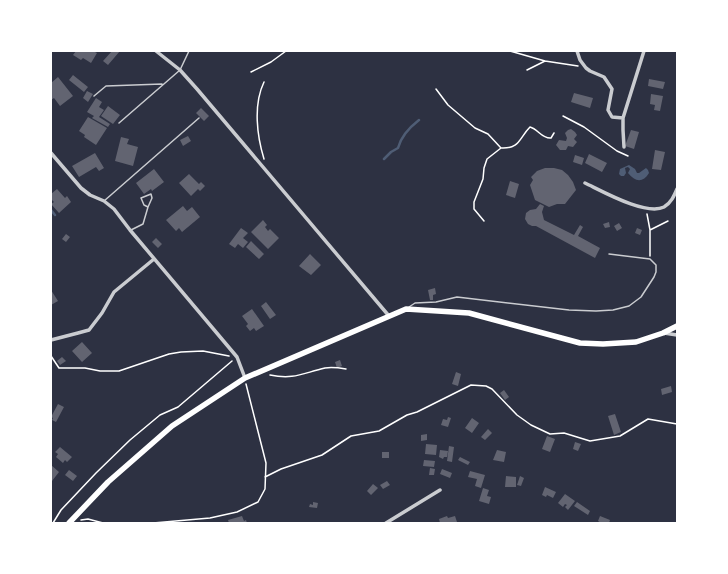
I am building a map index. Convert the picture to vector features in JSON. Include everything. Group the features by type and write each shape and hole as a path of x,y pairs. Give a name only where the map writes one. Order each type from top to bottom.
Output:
{"main road":[{"path":"71,521 108,482 172,426 245,378 406,309 469,313 580,343 603,344 636,342 663,333 677,326"}],"street":[{"path":"156,51 180,70 197,89 389,316"},
{"path":"577,51 580,60 586,68 604,77 612,88 608,110 612,117 623,118"},
{"path":"624,147 623,118 644,51"},
{"path":"51,153 81,188 90,195 104,201 114,209 237,358 245,378"},
{"path":"585,183 606,194 647,209 663,207 672,199 677,189"},
{"path":"51,340 89,330 102,313 114,292 154,259"},
{"path":"663,333 677,334"},
{"path":"386,523 440,490"}],"lane":[{"path":"119,123 162,84 180,70 189,51"},
{"path":"94,96 106,86 162,84"},
{"path":"104,201 199,118"},
{"path":"130,230 144,224 152,198 151,194 141,198 144,205 148,207"},
{"path":"406,309 415,304 436,302 456,297 569,310 596,311 622,309 629,306 641,297 654,278 656,265 650,259 609,254"}],"path":[{"path":"251,72 271,62 286,51"},
{"path":"510,51 544,61 586,68"},
{"path":"527,70 544,61"},
{"path":"264,82 259,92 257,114 260,145 264,159"},
{"path":"436,89 448,105 475,128 488,134 501,148 508,149 517,145 530,127 534,128 537,132 547,138 552,138 554,133"},
{"path":"563,116 584,127 616,151 628,156"},
{"path":"484,221 474,209 474,202 483,179 487,159 501,148"},
{"path":"647,209 650,230 650,259"},
{"path":"650,230 668,221"},
{"path":"51,356 59,368 85,368 100,371 120,371 169,354 181,352 203,351 237,358"},
{"path":"53,523 66,505 130,440 160,415 178,407 237,358"},
{"path":"258,372 282,377 302,375 326,368 346,369"},
{"path":"153,523 210,518 237,512 258,502 265,489 266,463 245,378"},
{"path":"265,477 281,469 322,455 351,436 378,431 407,415 417,412 471,385 486,386 492,389 517,416 531,426 550,434 564,433 590,441 620,436 648,419 677,424"},
{"path":"71,521 88,519 103,523"}],"water":[{"path":"629,165 635,169 637,173 646,168 649,173 642,180 636,180 628,173 630,169 628,167 625,168 626,173 624,176 621,176 619,174 620,169"}],"building":[{"path":"76,51 93,51 97,53 91,63 83,58 81,60 73,55"},
{"path":"112,51 120,51 108,65 103,61"},
{"path":"73,75 88,87 84,92 69,80"},
{"path":"58,77 73,96 60,106 54,98 51,100 51,83"},
{"path":"649,79 665,82 663,89 648,86"},
{"path":"87,91 93,94 88,102 83,98"},
{"path":"574,93 593,98 590,108 571,102"},
{"path":"651,94 663,96 660,111 654,110 655,105 650,104"},
{"path":"96,98 102,102 99,107 104,110 99,117 110,124 108,127 92,118 94,116 87,112"},
{"path":"108,106 120,115 113,124 101,116"},
{"path":"201,108 209,116 204,121 196,113"},
{"path":"88,117 107,128 96,145 84,137 85,135 79,131"},
{"path":"571,129 577,135 574,139 577,142 573,147 568,146 566,150 560,150 556,145 559,140 566,141 567,138 565,133"},
{"path":"631,130 639,132 634,149 625,146"},
{"path":"188,136 191,141 183,146 180,140"},
{"path":"121,137 129,139 127,144 138,147 133,166 115,161"},
{"path":"655,150 665,152 661,170 652,169"},
{"path":"95,153 104,168 99,171 96,167 79,177 72,166"},
{"path":"589,154 607,163 602,172 585,163"},
{"path":"575,155 584,158 582,165 573,162"},
{"path":"545,168 562,170 573,182 576,190 565,204 557,204 549,207 535,200 530,185 533,180 531,177 537,171"},
{"path":"154,169 164,182 152,191 151,189 144,194 136,183"},
{"path":"189,174 199,184 201,182 205,186 200,191 198,189 191,196 179,183"},
{"path":"510,181 519,184 515,198 506,195"},
{"path":"57,189 65,198 67,196 71,202 59,213 51,204 54,202 51,199 51,194"},
{"path":"540,204 544,206 542,212 544,220 574,235 580,225 583,227 578,236 600,248 595,258 536,226 528,224 525,219 526,213 530,210 536,209"},
{"path":"183,206 187,211 192,207 200,217 182,232 179,228 176,231 166,220"},
{"path":"263,220 267,225 265,227 268,231 270,229 279,238 268,249 251,232"},
{"path":"609,222 610,227 605,228 603,224"},
{"path":"619,223 622,228 617,231 614,226"},
{"path":"241,228 248,233 243,238 248,242 243,248 238,244 235,248 229,244"},
{"path":"637,228 642,230 640,235 635,233"},
{"path":"66,234 70,237 66,242 62,239"},
{"path":"156,238 162,244 158,248 152,242"},
{"path":"251,241 264,254 259,259 246,247"},
{"path":"310,254 321,265 311,275 299,266"},
{"path":"435,288 436,294 433,295 433,300 430,300 428,290"},
{"path":"51,290 58,301 51,305"},
{"path":"266,302 276,315 270,319 261,306"},
{"path":"252,309 264,326 256,331 254,328 250,331 246,326 248,324 242,316"},
{"path":"82,342 92,353 82,362 72,351"},
{"path":"62,357 66,361 60,365 57,361"},
{"path":"340,360 342,366 337,368 335,362"},
{"path":"456,372 461,374 458,386 452,384"},
{"path":"671,386 672,392 662,395 661,389"},
{"path":"504,390 509,397 505,400 500,393"},
{"path":"58,404 64,407 56,422 52,420 53,418 51,417"},
{"path":"615,414 621,432 614,435 608,416"},
{"path":"448,417 451,418 448,427 441,425 443,419 447,420"},
{"path":"472,418 479,423 472,433 465,428"},
{"path":"488,429 492,433 485,440 481,437"},
{"path":"427,434 427,440 421,441 421,435"},
{"path":"547,436 555,439 550,452 542,449"},
{"path":"575,442 581,444 578,451 573,449"},
{"path":"426,444 437,445 436,455 425,454"},
{"path":"449,446 454,447 452,462 447,461"},
{"path":"60,447 72,457 67,462 65,460 63,463 56,457 58,454 55,452"},
{"path":"440,450 448,451 447,457 444,457 443,459 439,457"},
{"path":"497,450 506,452 504,462 493,460"},
{"path":"382,452 389,452 389,458 382,458"},
{"path":"460,457 470,462 468,465 458,460"},
{"path":"424,460 435,461 434,467 423,466"},
{"path":"51,465 59,472 52,481 51,480"},
{"path":"430,468 435,469 434,475 429,475"},
{"path":"442,469 452,473 450,478 440,474"},
{"path":"69,470 77,476 73,481 65,475"},
{"path":"470,471 485,475 481,488 475,486 477,479 468,477"},
{"path":"506,476 516,477 516,487 505,487"},
{"path":"520,476 524,478 521,486 517,485"},
{"path":"387,481 390,485 383,489 380,485"},
{"path":"373,484 378,488 371,495 367,491"},
{"path":"545,487 556,492 553,498 547,495 546,497 542,495"},
{"path":"483,488 489,490 487,496 491,497 489,504 479,501"},
{"path":"565,494 575,501 568,510 565,507 567,505 565,504 563,507 558,503"},
{"path":"313,502 318,503 317,508 309,507 310,504 313,505"},
{"path":"577,502 590,511 588,515 574,506"},
{"path":"242,516 244,521 246,520 247,523 229,523 228,520"},
{"path":"447,516 448,518 455,516 457,522 440,523 439,519"},
{"path":"600,516 610,520 609,523 601,523 598,521"}],"waterway":[{"path":"384,159 398,148 406,132 419,120"},
{"path":"51,210 55,215"}]}
